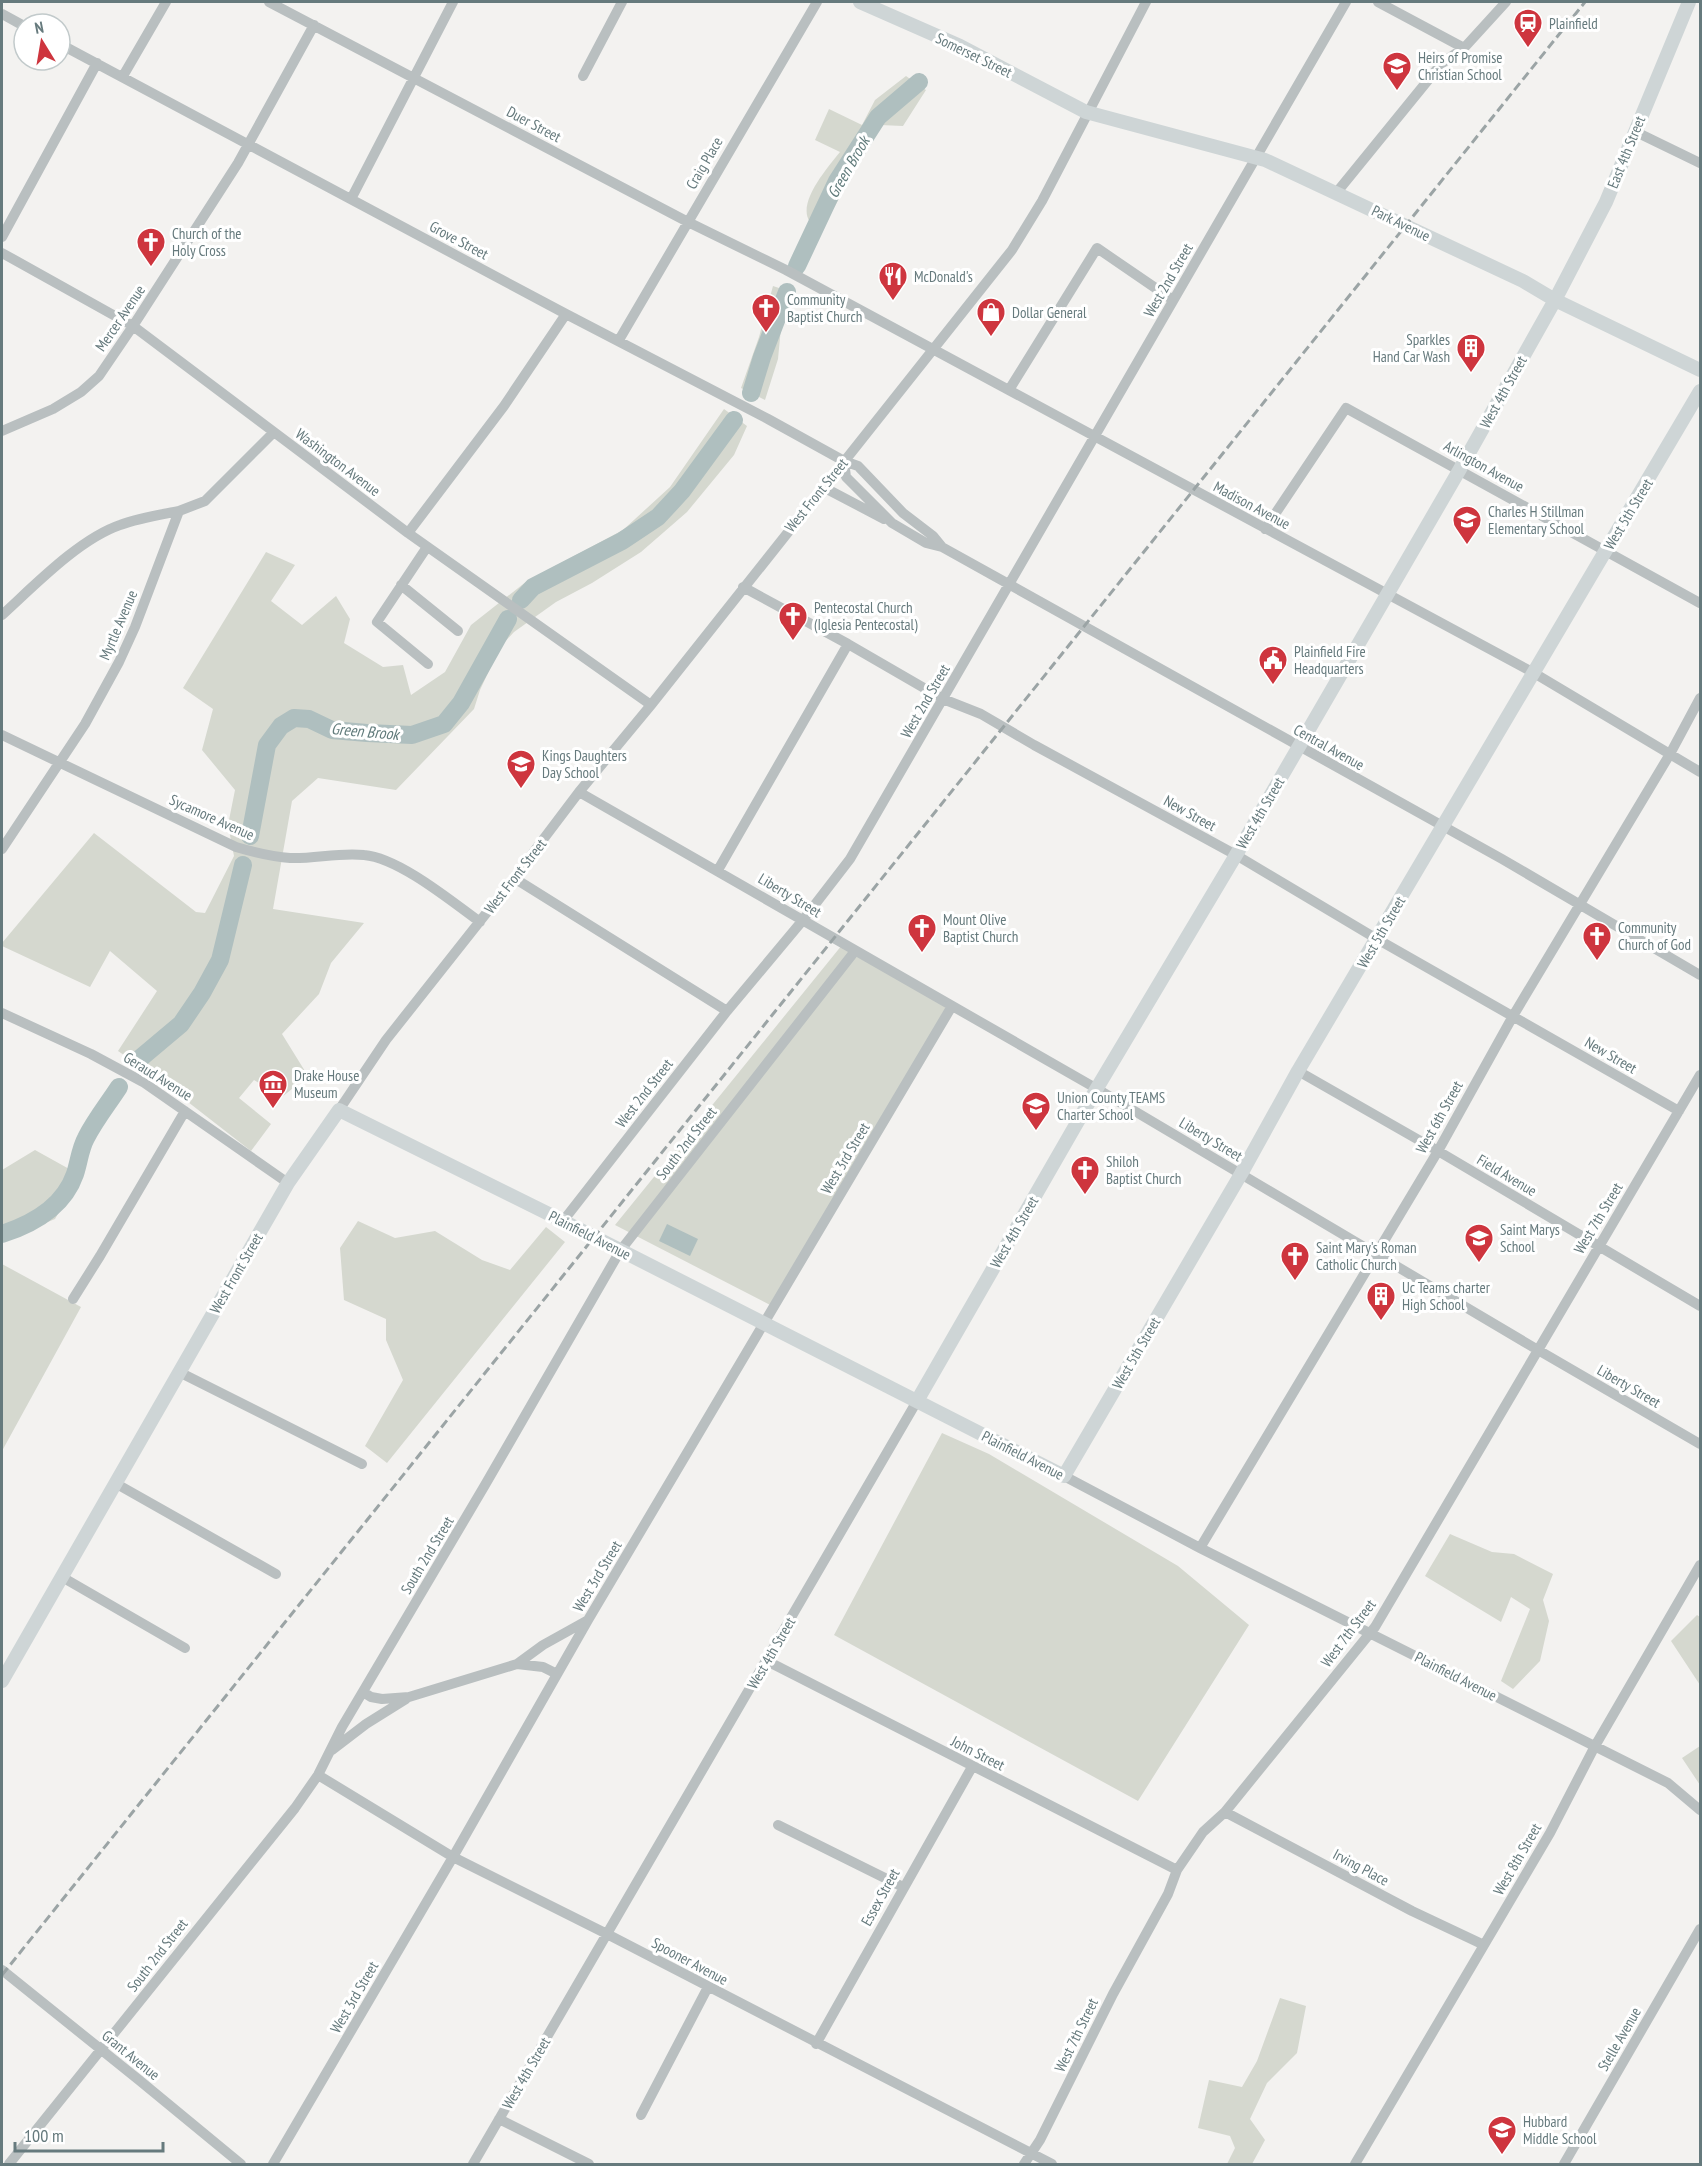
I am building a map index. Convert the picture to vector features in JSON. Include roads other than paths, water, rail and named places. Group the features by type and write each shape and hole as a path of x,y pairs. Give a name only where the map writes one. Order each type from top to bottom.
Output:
{"main road":[{"name":"Somerset Street","path":"860,2 960,46 1086,112"},
{"name":"East 4th Street","path":"1555,300 1606,202 1689,2"},
{"name":"Park Avenue","path":"1086,112 1257,158 1337,192 1701,370"},
{"name":"West 4th Street","path":"917,1401 1097,1089 1388,594 1555,300"},
{"name":"West 5th Street","path":"1064,1476 1241,1174 1298,1071 1701,391"},
{"name":"West Front Street","path":"2,1681 288,1183 339,1110"},
{"name":"Plainfield Avenue","path":"339,1110 563,1221 1064,1476"}],"street":[{"path":"123,76 166,2"},
{"name":"Duer Street","path":"269,2 688,222 786,270"},
{"path":"351,199 453,2"},
{"path":"583,76 622,2"},
{"name":"Craig Place","path":"619,340 817,2"},
{"name":"West Front Street","path":"339,1110 386,1040 579,792 651,705 1012,250 1042,201 1086,112 1146,2"},
{"name":"West 2nd Street","path":"563,1221 727,1011 850,859 1346,2"},
{"path":"1378,2 1464,48"},
{"path":"1337,192 1442,63 1464,48 1506,2"},
{"name":"Mercer Avenue","path":"2,431 53,409 81,392 99,376 248,144 314,25"},
{"name":"Grove Street","path":"72,50 844,461"},
{"path":"2,237 97,63"},
{"path":"1634,131 1701,163"},
{"path":"1009,390 1097,248 1173,300"},
{"name":"Washington Avenue","path":"2,253 133,326 427,547 651,705"},
{"name":"Madison Avenue","path":"786,270 1534,673 1701,772"},
{"path":"408,533 504,406 566,314"},
{"name":"Arlington Avenue","path":"1265,529 1346,408 1701,603"},
{"path":"2,615 59,564 97,536 119,525 179,511 206,501 273,433"},
{"name":"Central Avenue","path":"942,547 933,536 903,513 858,466 844,461 846,477 892,523 926,543 942,547 1502,859 1701,975"},
{"path":"823,487 892,523"},
{"name":"Myrtle Avenue","path":"2,849 85,724 119,662 135,627 179,511"},
{"path":"427,547 377,622 428,664"},
{"path":"401,585 458,631"},
{"name":"New Street","path":"743,587 943,699 981,714 1236,855 1377,939 1679,1111"},
{"path":"718,870 848,644"},
{"name":"West 6th Street","path":"1200,1548 1438,1151 1513,1016 1670,754 1701,698"},
{"name":"Sycamore Avenue","path":"2,735 236,847 256,853 291,858 363,854 388,861 432,887 480,922"},
{"name":"Liberty Street","path":"579,792 1097,1089 1701,1444"},
{"path":"514,878 727,1011"},
{"name":"South 2nd Street","path":"9,2164 295,1808 318,1776 342,1727 620,1251 855,951"},
{"name":"West 3rd Street","path":"273,2164 453,1857 588,1620 952,1006"},
{"name":"Geraud Avenue","path":"2,1013 143,1082 288,1183"},
{"name":"Field Avenue","path":"1298,1071 1701,1306"},
{"name":"West 7th Street","path":"1024,2164 1040,2140 1113,1994 1168,1894 1177,1870 1203,1832 1225,1812 1370,1632 1701,1075"},
{"path":"73,1299 185,1111"},
{"path":"179,1372 362,1464"},
{"name":"West 4th Street","path":"473,2164 917,1401"},
{"name":"Plainfield Avenue","path":"1064,1476 1200,1548 1668,1783 1701,1810"},
{"path":"115,1483 276,1574"},
{"name":"West 8th Street","path":"1355,2164 1550,1833 1595,1746 1701,1565"},
{"path":"62,1577 185,1648"},
{"path":"363,1692 371,1697 382,1699 410,1697 517,1664 543,1645 588,1620"},
{"name":"John Street","path":"767,1660 1177,1870"},
{"path":"517,1664 543,1667 557,1674"},
{"path":"330,1752 366,1724 410,1697"},
{"name":"Essex Street","path":"816,2044 972,1767"},
{"name":"Spooner Avenue","path":"318,1776 453,1857 1052,2164"},
{"name":"Irving Place","path":"1225,1812 1412,1911 1484,1945"},
{"path":"778,1825 903,1887"},
{"name":"Stelle Avenue","path":"1564,2164 1701,1929"},
{"name":"Grant Avenue","path":"2,1970 241,2164"},
{"path":"641,2115 708,1987"},
{"path":"499,2120 589,2164"}],"waterway":[{"name":"Green Brook","path":"797,266 837,181 878,117 919,82"},
{"name":"Green Brook","path":"751,393 787,292"},
{"name":"Green Brook","path":"521,600 533,587 622,541 658,517 682,491 734,420"},
{"name":"Green Brook","path":"250,836 267,745 281,726 294,718 309,719 332,730 412,735 444,724 461,703 508,619"},
{"name":"Green Brook","path":"137,1061 181,1024 202,993 220,960 243,865"},
{"name":"Green Brook","path":"2,1234 36,1219 63,1195 75,1174 86,1138 119,1087"}],"railway":[{"path":"2,1975 1585,2"}],"place":[{"name":"Plainfield","path":"1528,48"},
{"name":"Heirs of Promise Christian School","path":"1397,92"},
{"name":"Church of the Holy Cross","path":"151,268"},
{"name":"McDonald's","path":"893,302"},
{"name":"Community Baptist Church","path":"766,334"},
{"name":"Dollar General","path":"991,338"},
{"name":"Sparkles Hand Car Wash","path":"1471,374"},
{"name":"Charles H Stillman Elementary School","path":"1467,546"},
{"name":"Pentecostal Church (Iglesia Pentecostal)","path":"793,642"},
{"name":"Plainfield Fire Headquarters","path":"1273,686"},
{"name":"Kings Daughters Day School","path":"521,790"},
{"name":"Mount Olive Baptist Church","path":"922,954"},
{"name":"Community Church of God","path":"1597,962"},
{"name":"Drake House Museum","path":"273,1110"},
{"name":"Union County TEAMS Charter School","path":"1036,1132"},
{"name":"Shiloh Baptist Church","path":"1085,1196"},
{"name":"Saint Marys School","path":"1479,1264"},
{"name":"Saint Mary's Roman Catholic Church","path":"1295,1282"},
{"name":"Uc Teams charter High School","path":"1381,1322"},
{"name":"Hubbard Middle School","path":"1502,2156"}]}
